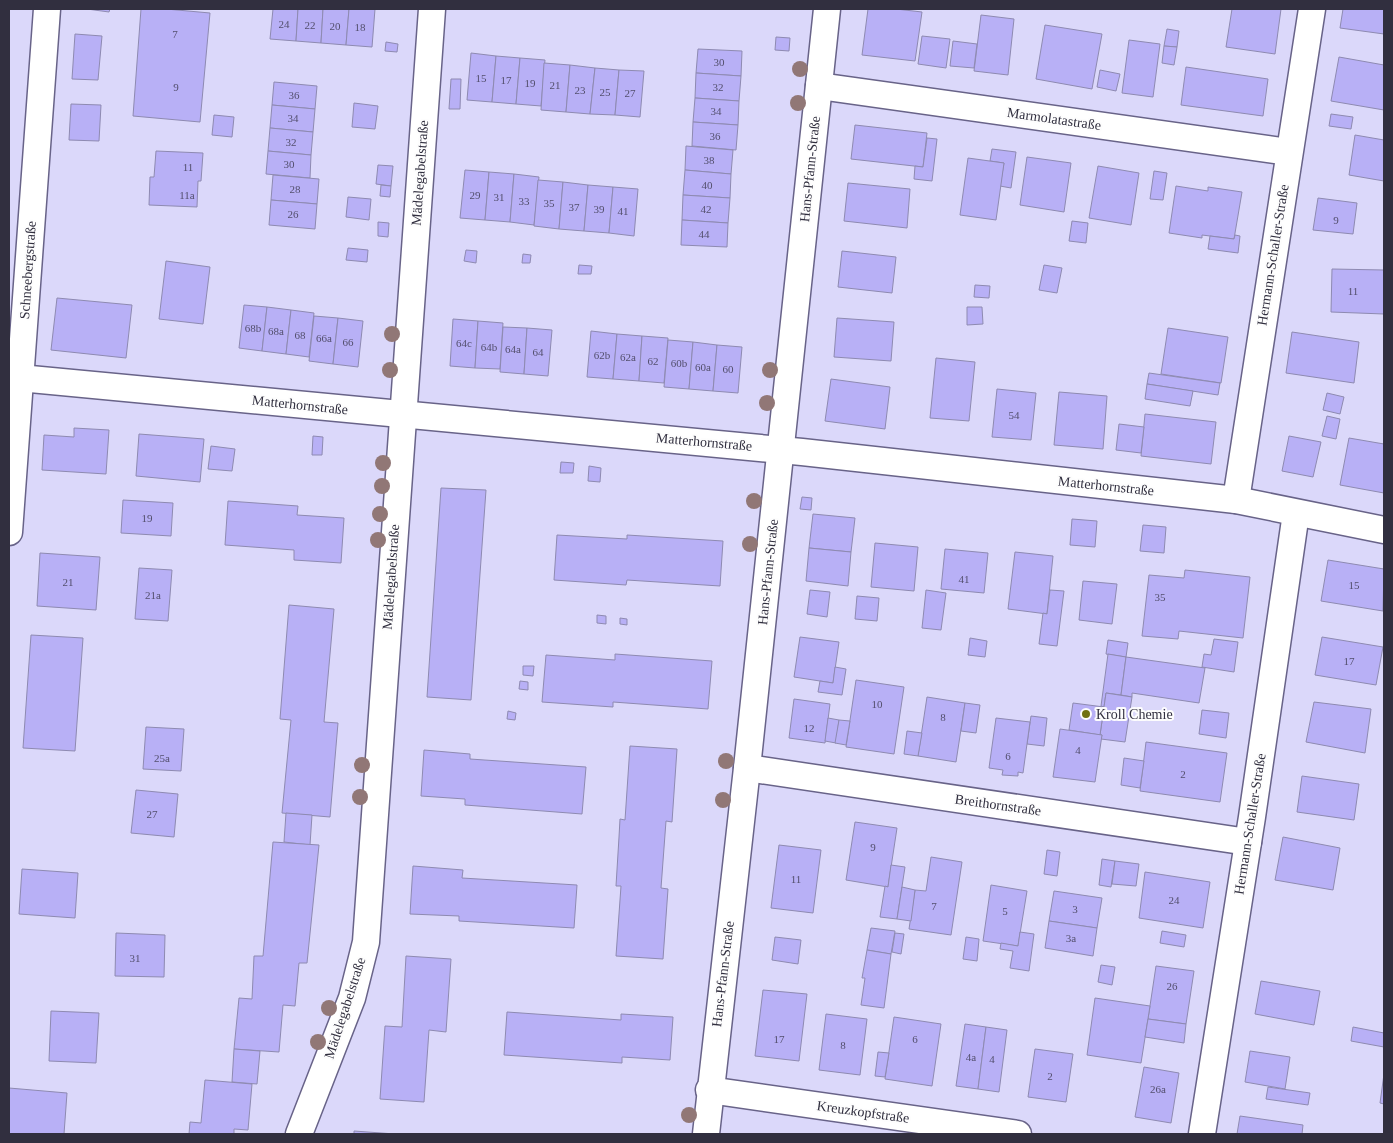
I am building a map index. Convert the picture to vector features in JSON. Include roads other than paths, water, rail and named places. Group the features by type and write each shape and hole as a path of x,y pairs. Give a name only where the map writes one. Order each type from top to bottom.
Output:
{"street":[{"name":"Schneebergstraße","path":"9,532 14,378 47,9"},
{"name":"Mädelegabelstraße","path":"299,1134 352,998 366,942 432,9"},
{"name":"Hans-Pfann-Straße","path":"706,1134 747,768 827,9"},
{"name":"Hermann-Schaller-Straße","path":"1236,500 1312,9"},
{"name":"Marmolatastraße","path":"819,86 1289,152"},
{"name":"Matterhornstraße","path":"14,378 141,388 402,415 781,449 1236,500 1384,530"},
{"name":"Hermann-Schaller-Straße","path":"1202,1134 1248,842 1296,513"},
{"name":"Breithornstraße","path":"747,768 1248,842"},
{"name":"Kreuzkopfstraße","path":"710,1090 1018,1134"}],"place":[{"name":"Kroll Chemie","path":"1086,714"}]}
